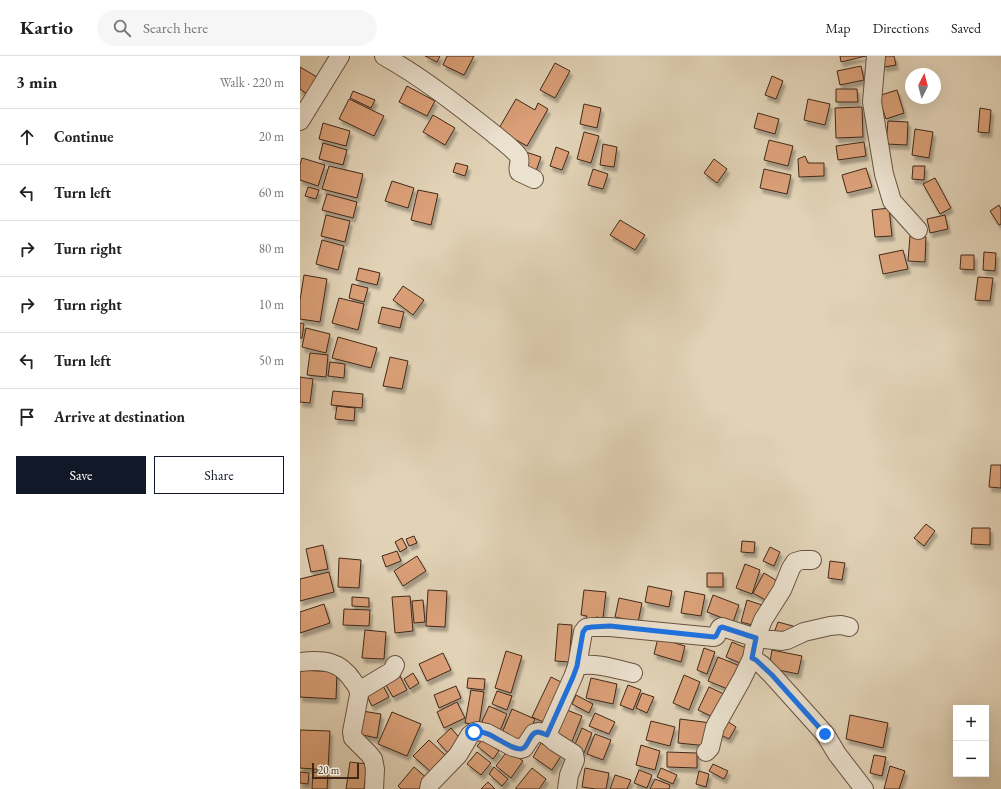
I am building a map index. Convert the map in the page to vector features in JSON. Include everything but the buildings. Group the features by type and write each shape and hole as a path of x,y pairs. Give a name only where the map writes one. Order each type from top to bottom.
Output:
{"street":[{"path":"300,121 340,56"},
{"path":"384,56 400,64 454,102 509,146 519,156 519,172 534,179"},
{"path":"876,56 872,102 884,174 892,201 918,230"},
{"path":"706,752 710,748 716,727 752,658 756,638 763,620 782,590 791,568 795,562 812,560"},
{"path":"547,735 573,677 577,666 583,632 586,628 610,626 714,637 722,627 756,638 782,641 804,632 830,626 841,625 849,627"},
{"path":"752,658 772,675 825,734 837,754 864,789"},
{"path":"300,662 330,662 337,665 350,676 357,687 359,691 352,732 353,738 373,759 375,769 374,789"},
{"path":"359,691 392,671 395,665"},
{"path":"577,666 600,666 633,673"},
{"path":"429,789 430,784 458,755 470,735 478,731 487,733 512,747 521,749 524,748 534,734 539,732 547,735 574,754 576,760 569,775 567,789"}],"route":[{"path":"474,732 478,731 487,733 512,747 521,749 524,748 536,732 547,735 577,666 583,632 586,628 610,626 714,637 722,627 756,638 752,658 772,675 825,734"}]}
